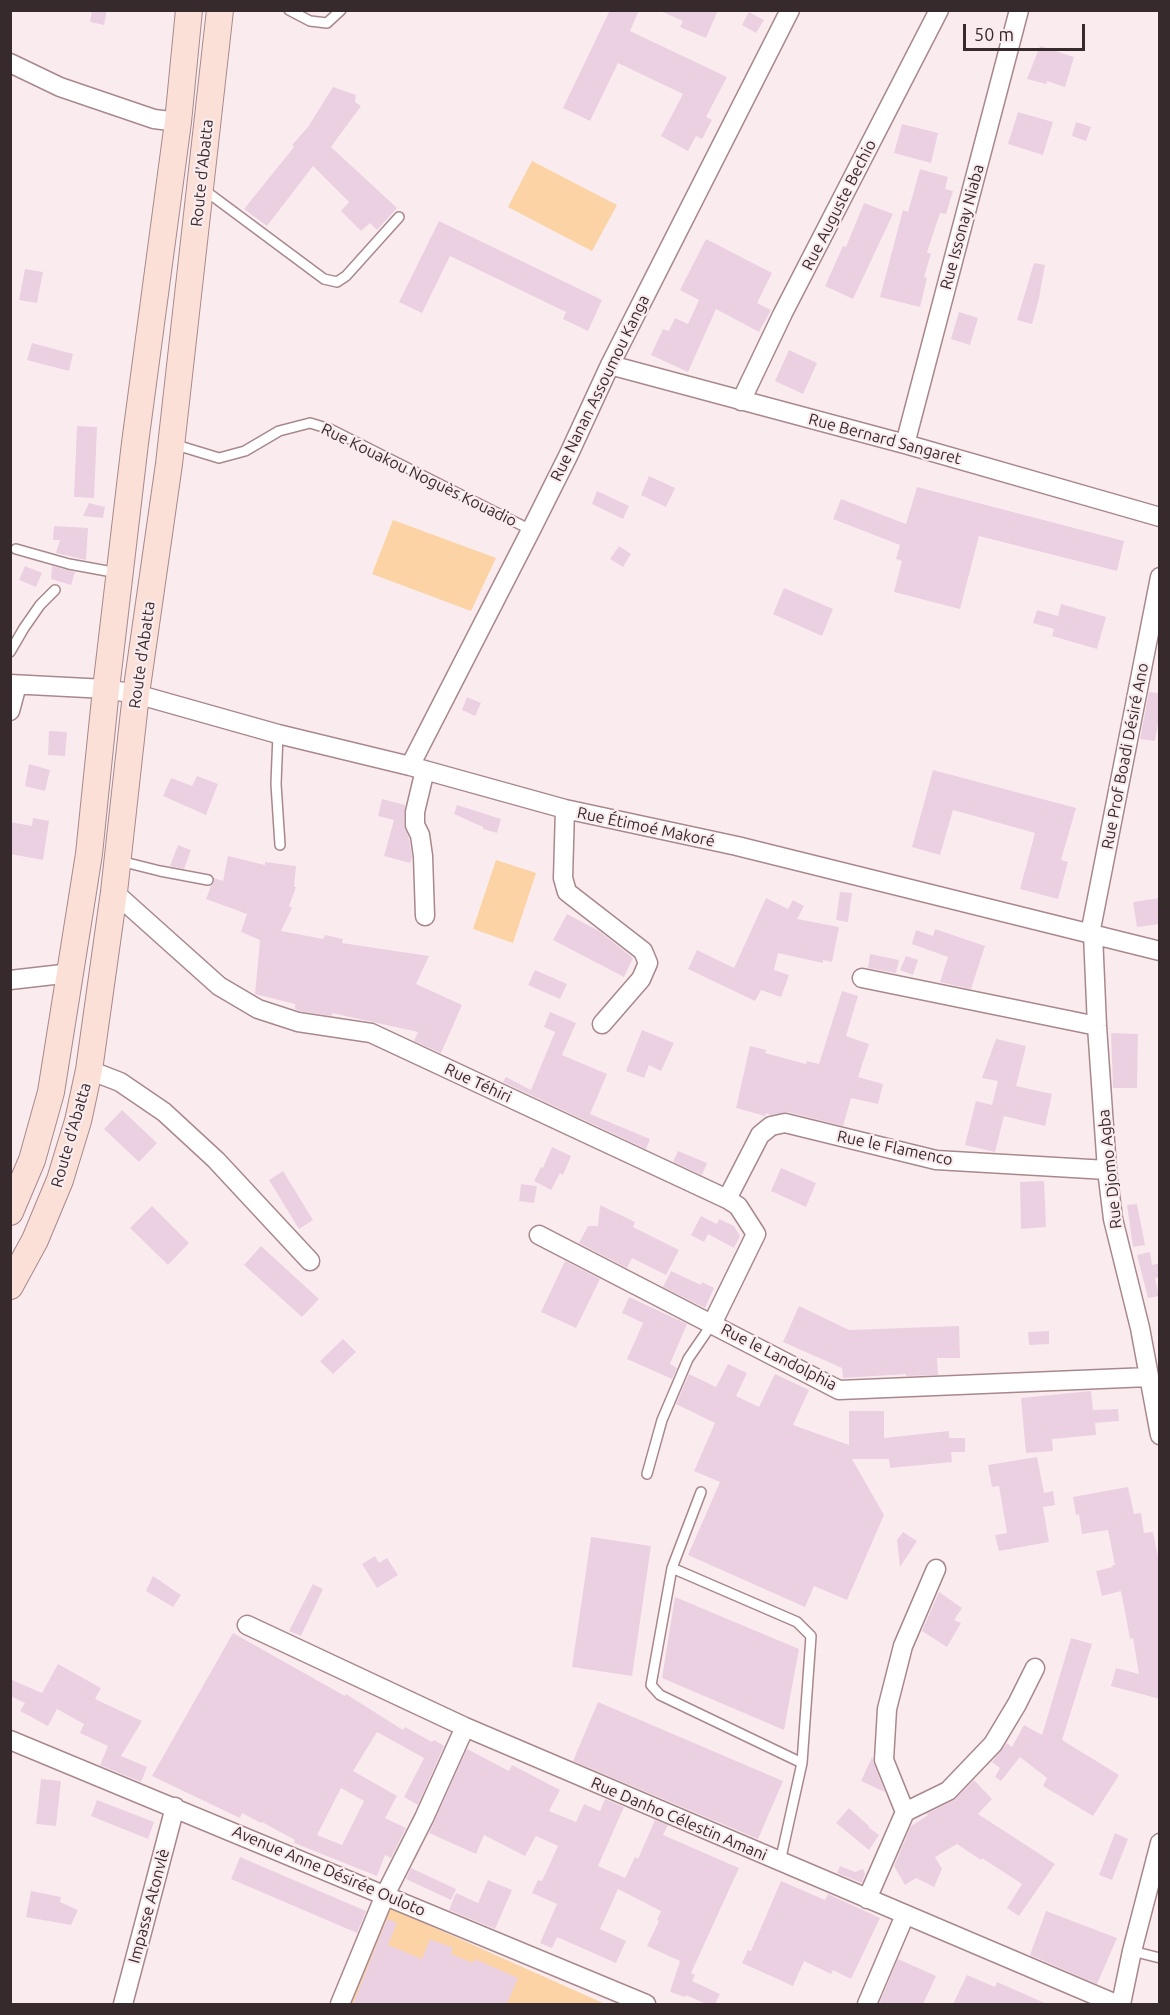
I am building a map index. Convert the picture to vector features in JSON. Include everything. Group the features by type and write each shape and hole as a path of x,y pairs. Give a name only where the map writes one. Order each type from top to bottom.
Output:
{"street":[{"name":"Route d'Abatta","path":"10,1212 32,1160 51,1092 89,854 105,689 178,122 189,10"},
{"name":"Route d'Abatta","path":"10,1286 34,1240 60,1180 78,1121 89,1070 114,892 136,694 171,443 220,10"},
{"name":"Rue Nanan Assoumou Kanga","path":"425,916 423,856 420,835 415,825 418,768 568,456 609,365 790,10"},
{"name":"Rue Auguste Bechio","path":"741,401 789,302 939,10"},
{"name":"Rue Issonay Niaba","path":"905,444 1019,10"},
{"path":"10,63 60,87 154,119 178,122"},
{"name":"Rue Bernard Sangaret","path":"609,365 905,444 1160,517"},
{"name":"Rue Prof Boadi Désiré Ano","path":"1092,934 1160,577"},
{"path":"10,711 14,685"},
{"name":"Rue Étimoé Makoré","path":"14,685 105,689 136,694 278,734 418,768 565,809 737,846 1160,951"},
{"path":"565,809 563,878 567,892 643,951 648,963 641,979 602,1024"},
{"name":"Rue Téhiri","path":"114,892 219,986 258,1009 298,1022 371,1033 738,1206 756,1234 712,1324"},
{"name":"Rue Djomo Agba","path":"1092,934 1107,1170 1113,1219 1140,1328 1160,1435"},
{"path":"10,980 71,973"},
{"path":"862,978 1097,1026"},
{"path":"89,1070 120,1082 164,1112 216,1160 310,1261"},
{"name":"Rue le Flamenco","path":"727,1199 760,1134 771,1126 785,1123 936,1160 1107,1170"},
{"name":"Rue le Landolphia","path":"539,1235 839,1390 1149,1377"},
{"path":"905,1812 884,1760 887,1709 903,1646 936,1569"},
{"name":"Rue Danho Célestin Amani","path":"247,1625 465,1727 1116,2004"},
{"path":"867,1899 905,1812 948,1791 993,1744 1035,1668"},
{"path":"340,2004 385,1895 424,1818 465,1727"},
{"name":"Avenue Anne Désirée Ouloto","path":"10,1740 175,1807 639,2003"},
{"name":"Impasse Atonvlè","path":"123,2004 175,1807"},
{"path":"1121,2004 1160,1843"},
{"path":"867,2004 905,1915"}],"lane":[{"path":"289,10 309,21 327,23 341,10"},
{"path":"201,188 324,279 337,282 346,276 399,217"},
{"name":"Rue Kouakou Noguès Kouadio","path":"171,443 219,458 245,451 279,431 310,423 330,429 531,530"},
{"path":"15,549 69,564 120,573"},
{"path":"10,652 40,605 55,590"},
{"path":"278,734 276,784 280,845"},
{"path":"117,860 208,880"},
{"path":"647,1473 662,1420 688,1359 712,1324"},
{"path":"702,1492 672,1568 651,1685 660,1695 802,1762"},
{"path":"672,1568 796,1622 811,1636 802,1762 780,1862"},
{"path":"1132,1951 1160,1958"}],"shaded area":[{"path":"532,161 617,205 592,251 508,207"},
{"path":"393,520 496,558 471,611 372,574"},
{"path":"496,860 536,873 513,943 473,929"},
{"path":"377,1902 605,2004 330,2004"}],"building":[{"path":"92,10 107,10 104,25 90,22"},
{"path":"610,10 639,10 630,31 727,77 706,117 712,120 702,139 696,136 688,151 661,136 683,94 618,63 590,121 563,108"},
{"path":"658,10 718,10 706,38 680,27 683,21"},
{"path":"749,12 764,20 756,33 742,25"},
{"path":"1040,46 1074,57 1065,87 1047,81 1046,84 1027,79"},
{"path":"333,87 356,95 355,102 361,106 331,147 397,208 377,230 370,223 361,231 341,211 349,202 313,166 267,226 244,209 294,147 292,145 308,127"},
{"path":"1018,112 1053,122 1043,155 1008,144"},
{"path":"1076,122 1091,127 1086,141 1072,136"},
{"path":"902,124 938,133 931,163 894,153"},
{"path":"920,169 948,177 945,189 953,191 946,214 940,213 927,252 931,254 924,277 927,278 920,307 880,297 903,210 908,212"},
{"path":"864,203 893,214 853,299 825,286 843,246 846,247"},
{"path":"439,221 602,300 588,331 563,319 566,312 450,256 422,313 399,302"},
{"path":"706,239 772,273 757,303 771,310 759,332 716,309 688,372 651,355 663,329 669,331 675,318 688,324 699,300 680,290"},
{"path":"1034,263 1045,265 1032,324 1017,320"},
{"path":"25,269 43,272 37,303 19,300"},
{"path":"959,312 978,318 970,345 951,339"},
{"path":"32,343 73,354 69,371 27,360"},
{"path":"789,350 817,363 803,394 775,381"},
{"path":"77,426 97,427 94,498 74,497"},
{"path":"649,476 675,488 666,507 641,495"},
{"path":"917,487 1124,541 1117,571 979,536 960,609 894,592 902,561 896,559 900,545 833,519 841,499 906,524"},
{"path":"597,491 629,506 623,519 592,504"},
{"path":"89,503 105,507 103,518 83,516"},
{"path":"54,526 88,528 86,560 56,553 60,540 53,540"},
{"path":"619,546 631,554 623,567 610,559"},
{"path":"25,566 42,573 36,587 19,580"},
{"path":"52,566 75,572 71,585 51,579"},
{"path":"784,588 833,609 822,636 773,614"},
{"path":"1061,604 1106,617 1097,649 1052,636 1054,629 1033,623 1037,610 1058,616"},
{"path":"1149,692 1160,693 1160,712 1155,741 1140,739"},
{"path":"467,697 481,703 475,716 462,710"},
{"path":"49,731 67,732 65,756 48,755"},
{"path":"29,764 50,770 45,791 25,786"},
{"path":"933,770 1076,808 1061,860 1068,862 1058,899 1020,889 1035,833 953,810 940,855 912,847"},
{"path":"197,776 218,784 206,815 163,796 171,778 192,786"},
{"path":"382,799 405,805 404,825 412,857 410,863 384,856 394,820 378,816"},
{"path":"457,805 501,819 497,833 483,829 454,814"},
{"path":"33,818 49,821 43,860 10,854 10,822 32,826"},
{"path":"178,845 191,850 184,869 170,866"},
{"path":"228,856 265,865 265,862 296,866 294,887 296,887 289,906 292,908 281,931 323,939 325,935 343,939 342,943 429,956 416,984 462,1005 441,1053 414,1041 418,1032 332,1013 332,1016 300,1011 295,1009 295,1004 255,994 260,940 241,932 247,914 206,899 214,878 223,881"},
{"path":"840,892 852,893 848,922 836,920"},
{"path":"766,898 788,909 793,900 804,906 797,919 839,927 832,962 823,960 823,963 778,953 774,970 789,975 781,997 761,990 755,1001 688,969 697,950 734,968"},
{"path":"1160,898 1160,924 1137,927 1133,902"},
{"path":"567,914 599,931 633,958 624,977 553,940"},
{"path":"935,929 985,946 971,989 940,982 948,957 912,944 916,930 933,936"},
{"path":"870,954 899,960 896,973 868,968"},
{"path":"906,956 918,960 913,975 900,970"},
{"path":"535,970 567,984 560,999 528,985"},
{"path":"842,991 858,996 846,1036 869,1044 858,1077 883,1084 878,1104 851,1098 843,1126 788,1112 770,1115 766,1113 765,1116 736,1108 750,1046 766,1050 765,1053 806,1064 807,1061 819,1064"},
{"path":"550,1012 576,1023 562,1055 607,1074 590,1114 650,1139 646,1149 503,1082 506,1077 531,1090 555,1032 544,1027"},
{"path":"642,1030 674,1043 661,1071 649,1065 644,1078 626,1071"},
{"path":"1111,1033 1138,1034 1137,1088 1113,1088"},
{"path":"996,1039 1026,1046 1016,1086 1052,1094 1045,1126 1004,1116 995,1152 965,1145 976,1101 992,1105 998,1081 982,1078"},
{"path":"122,1110 157,1143 139,1162 104,1129"},
{"path":"552,1147 571,1156 563,1175 560,1173 551,1190 534,1181 541,1167 543,1168"},
{"path":"678,1151 707,1163 702,1175 673,1162"},
{"path":"781,1168 816,1183 806,1207 771,1191"},
{"path":"283,1171 313,1220 299,1229 269,1180"},
{"path":"1044,1181 1046,1227 1021,1229 1020,1182"},
{"path":"521,1184 537,1186 534,1203 519,1201"},
{"path":"1137,1204 1145,1245 1133,1247 1127,1205"},
{"path":"600,1205 635,1222 633,1227 679,1250 666,1275 632,1258 627,1268 579,1243 588,1226 598,1226"},
{"path":"152,1206 189,1243 168,1265 130,1228"},
{"path":"701,1216 717,1224 719,1219 734,1226 740,1236 734,1248 708,1234 704,1242 691,1235"},
{"path":"261,1246 319,1299 302,1317 244,1265"},
{"path":"1150,1252 1152,1265 1160,1263 1160,1277 1155,1278 1159,1296 1148,1298 1137,1255"},
{"path":"565,1261 600,1279 576,1328 541,1312"},
{"path":"671,1271 701,1285 702,1282 714,1288 705,1308 663,1287"},
{"path":"629,1297 687,1324 670,1364 677,1368 672,1379 627,1359 643,1323 622,1313"},
{"path":"799,1306 849,1330 959,1326 960,1358 937,1358 938,1375 906,1376 906,1374 843,1378 842,1368 783,1342"},
{"path":"1049,1331 1049,1344 1029,1345 1028,1332"},
{"path":"343,1339 356,1352 333,1374 320,1361"},
{"path":"728,1364 747,1373 736,1396 759,1407 775,1374 809,1390 793,1425 849,1445 849,1411 884,1411 884,1438 949,1431 949,1438 965,1438 965,1452 951,1452 952,1462 890,1468 889,1459 852,1459 884,1515 847,1600 814,1586 805,1607 688,1555 720,1482 694,1471 715,1423 676,1404 689,1374 716,1387"},
{"path":"1091,1391 1093,1410 1118,1409 1119,1421 1095,1423 1096,1435 1052,1439 1053,1451 1026,1453 1021,1398"},
{"path":"1037,1457 1044,1493 1053,1491 1055,1505 1043,1507 1049,1542 999,1551 995,1535 1007,1533 999,1486 992,1487 988,1465"},
{"path":"1128,1487 1134,1514 1141,1513 1144,1533 1153,1532 1158,1557 1160,1556 1160,1699 1111,1686 1116,1668 1139,1674 1133,1638 1130,1639 1121,1591 1102,1596 1096,1571 1115,1565 1108,1530 1082,1534 1079,1514 1076,1515 1073,1497"},
{"path":"903,1532 917,1541 900,1567 897,1540"},
{"path":"591,1537 651,1546 632,1676 572,1667"},
{"path":"375,1556 379,1563 387,1558 398,1575 377,1588 362,1564"},
{"path":"153,1576 181,1595 173,1607 146,1591"},
{"path":"313,1584 323,1589 301,1636 289,1631"},
{"path":"939,1592 962,1608 954,1620 961,1623 947,1647 922,1631"},
{"path":"675,1597 799,1649 784,1730 662,1678"},
{"path":"233,1633 345,1696 346,1694 403,1730 405,1727 444,1746 418,1805 404,1797 424,1758 377,1732 353,1771 397,1796 385,1818 406,1828 391,1858 385,1855 377,1876 294,1843 295,1840 262,1822 242,1813 240,1818 152,1776","holes":["341,1788 364,1801 342,1845 317,1835"]},
{"path":"1071,1638 1092,1644 1062,1740 1119,1775 1093,1816 1043,1786 1047,1778 1020,1757 1001,1781 995,1777 1000,1768 992,1762 1007,1743 1012,1747 1024,1725 1042,1735"},
{"path":"58,1664 101,1688 95,1699 142,1721 121,1756 147,1767 141,1782 100,1765 108,1746 80,1733 84,1724 57,1709 48,1726 20,1711 25,1703 10,1696 10,1679 42,1693"},
{"path":"598,1702 783,1781 758,1839 573,1761"},
{"path":"467,1749 509,1771 512,1765 560,1790 549,1811 576,1822 584,1804 600,1811 605,1799 624,1807 598,1866 625,1878 635,1857 638,1859 655,1820 668,1825 663,1835 739,1868 691,1973 695,1975 692,1981 720,1994 715,2004 706,2004 686,1995 685,1997 670,1992 680,1961 647,1946 659,1921 657,1920 661,1911 618,1889 600,1929 626,1941 616,1963 557,1937 552,1948 540,1943 557,1904 532,1893 538,1880 542,1881 558,1846 536,1836 525,1856 484,1835 476,1854 429,1833"},
{"path":"872,1757 874,1764 885,1792 861,1781"},
{"path":"41,1779 61,1781 56,1826 36,1824"},
{"path":"974,1780 992,1799 978,1814 1055,1864 1019,1916 1007,1908 1022,1884 957,1844 935,1857 942,1869 934,1887 916,1878 905,1885 894,1866 911,1826 928,1815 926,1814 953,1801"},
{"path":"97,1800 154,1822 148,1839 91,1816"},
{"path":"849,1808 879,1835 869,1850 836,1823"},
{"path":"1115,1833 1128,1839 1112,1880 1099,1875"},
{"path":"240,1857 366,1911 357,1933 231,1879"},
{"path":"840,1866 855,1872 863,1869 865,1874 862,1883 837,1873"},
{"path":"411,1868 456,1889 451,1900 406,1879"},
{"path":"488,1880 512,1890 495,1929 449,1910 456,1893 478,1903"},
{"path":"781,1881 825,1900 828,1894 880,1918 851,1979 833,1970 831,1974 804,1961 793,1986 742,1963 748,1950 751,1951"},
{"path":"31,1891 61,1897 60,1902 78,1910 71,1925 26,1917"},
{"path":"1046,1911 1117,1938 1097,1984 1030,1955"},
{"path":"387,1919 397,1923 388,1945 422,1959 430,1939 453,1948 451,1954 473,1963 475,1959 518,1978 507,2004 353,2004"},
{"path":"898,1959 936,1976 923,2004 879,2004"},
{"path":"967,1975 995,1987 997,1982 1047,2004 953,2004"}]}
